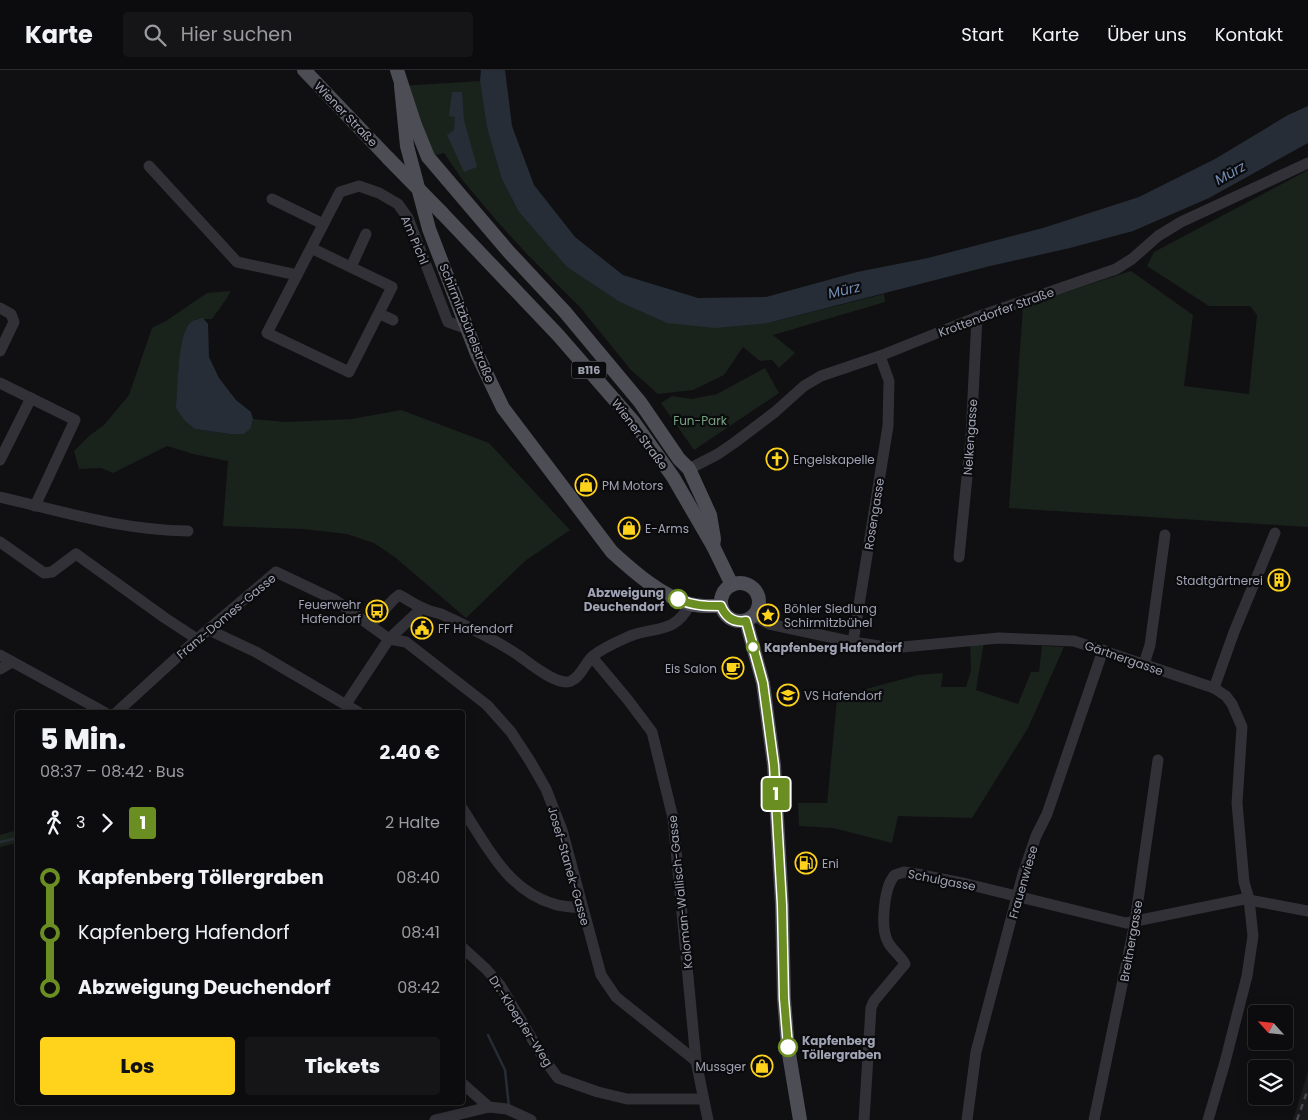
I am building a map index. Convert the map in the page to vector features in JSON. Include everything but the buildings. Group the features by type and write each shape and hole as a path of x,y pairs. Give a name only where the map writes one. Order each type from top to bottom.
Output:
{"main road":[{"name":"Wiener Straße","path":"304,70 558,334 633,421 673,477 713,546 732,585"},
{"path":"397,70 400,86 428,157 508,251 566,312 640,402 678,460 689,469 710,515 714,539 713,546"},
{"name":"Schirmitzbühelstraße","path":"400,86 405,137 429,229 477,354 503,408 612,552 658,589 688,603"},
{"path":"413,170 428,157"},
{"path":"750,618 736,621 725,614 721,606 722,594 732,585 745,583 755,590 760,602 750,618 763,683 774,765 782,895 784,998 788,1048 800,1120"},
{"path":"688,603 721,606"}],"street":[{"name":"Krottendorfer Straße","path":"689,469 718,454 734,443 815,378 880,356 977,317 1116,269 1132,259 1158,236 1181,222 1308,163"},
{"path":"150,166 237,262 297,275"},
{"name":"Am Pichl","path":"311,248 392,287 380,314 349,372 267,334 323,224 340,192 359,186 379,193 398,204 408,218 448,322 468,329"},
{"path":"272,199 323,224"},
{"path":"351,267 366,234"},
{"path":"0,308 11,314 14,322 0,351"},
{"path":"380,314 393,320"},
{"name":"Nelkengasse","path":"959,557 971,437 977,317"},
{"name":"Rosengasse","path":"853,642 888,426 889,381 880,356"},
{"path":"0,383 75,420 36,506"},
{"path":"0,460 31,398"},
{"path":"0,497 127,527 188,531"},
{"path":"1214,688 1275,533"},
{"path":"1144,664 1150,645 1165,535"},
{"path":"0,542 44,573 52,572 76,554 197,639"},
{"name":"Franz-Domes-Gasse","path":"119,710 197,639 276,572 335,600 389,639"},
{"path":"370,625 394,598 400,595 422,608 439,613 509,649 553,678 562,682 570,682 576,678 592,657 604,647 631,636 676,624 686,612 688,603"},
{"path":"346,704 389,639 422,608"},
{"name":"Gärtnergasse","path":"750,618 769,624 853,642 896,648 972,640 1025,639 1074,641 1214,688 1226,696 1232,704 1242,727 1237,803 1244,882 1249,899 1253,936 1247,976 1208,1120"},
{"path":"209,630 256,652 355,710"},
{"name":"Josef-Stanek-Gasse","path":"389,639 406,642 487,705 511,732 546,789 562,830 601,975 616,997 696,1062"},
{"name":"Frauenwiese","path":"966,1120 976,1052 1026,867 1036,836 1048,814 1103,650"},
{"path":"0,655 100,710"},
{"name":"Koloman-Wallisch-Gasse","path":"592,657 652,732 673,818 696,1062 702,1099 708,1120"},
{"path":"0,669 12,662"},
{"name":"Breitnergasse","path":"1094,1120 1135,922 1158,760"},
{"path":"465,813 501,869 524,890 555,905 582,908"},
{"name":"Schulgasse","path":"864,1120 871,1008 874,1001 905,964 887,941 883,924 889,885 892,878 900,873 917,874 1018,896 1126,923 1249,899"},
{"path":"1249,899 1308,911"},
{"name":"Dr.-Kloepfer-Weg","path":"465,950 500,985 544,1059 558,1078 598,1092 626,1099 702,1099"},
{"path":"465,1085 490,1106"},
{"path":"435,1120 490,1106 512,1110 532,1120"}],"shaded area":[{"path":"1308,1071 1308,1120 1293,1120 1306,1078"}],"green space":[{"path":"480,81 487,128 501,177 567,267 768,323 884,294 885,302 773,335 795,353 779,368 772,360 760,361 743,347 724,375 693,390 658,394 631,370 579,306 496,220 464,182 444,153 428,157 401,86"},
{"path":"1308,170 1308,527 1009,508 1023,306 1131,271 1193,315 1184,386 1249,394 1257,315 1250,306 1209,306 1147,266 1154,252"},
{"path":"231,291 212,319 196,319 182,344 178,385 186,422 195,429 230,434 251,428 253,419 285,422 352,419 401,410 489,443 570,530 525,561 466,618 396,558 374,543 347,534 303,529 223,526 228,461 193,454 167,446 113,473 101,468 79,469 74,451 89,436 104,425 129,395 152,328 166,321 207,293"},
{"name":"Fun-Park","path":"765,368 779,393 694,450 661,403 672,396 692,399 717,394"},
{"path":"984,642 976,690 1018,704 1031,672 1039,672 1042,646 1064,647 1028,728 972,818 898,816 892,843 833,828 799,826 798,803 827,803 837,700 849,700 855,692 918,675 943,673 941,687 966,687 971,671 970,643"},
{"path":"15,831 15,843 0,847 0,835"}],"water":[{"name":"Mürz","path":"481,70 505,70 512,126 534,185 575,237 623,275 698,298 766,297 857,272 928,258 1043,228 1139,197 1215,159 1288,115 1308,106 1308,143 1209,198 1133,231 768,323 715,328 667,323 620,302 567,267 519,212 501,177 487,128 480,81"},
{"path":"452,92 462,92 464,120 477,167 464,172 447,135 454,130 455,117 449,116"},
{"path":"203,318 208,324 209,357 219,378 236,400 251,412 253,419 251,428 244,434 195,429 186,422 176,408 182,341 189,324"}],"waterway":[{"path":"0,842 15,839"},
{"path":"488,1035 505,1070 509,1107"}],"railway":[{"path":"1297,1120 1308,1089"}],"bus line":[{"name":"1","path":"678,599 700,606 721,606 729,618 736,621 746,621 763,683 774,765 779,837 784,998 788,1047"}],"place":[{"name":"Engelskapelle","path":"777,459"},
{"name":"PM Motors","path":"586,485"},
{"name":"E-Arms","path":"629,528"},
{"name":"Stadtgärtnerei","path":"1279,580"},
{"name":"Abzweigung Deuchendorf","path":"678,599"},
{"name":"Feuerwehr Hafendorf","path":"377,611"},
{"name":"Böhler Siedlung Schirmitzbühel","path":"768,615"},
{"name":"FF Hafendorf","path":"422,628"},
{"name":"Kapfenberg Hafendorf","path":"753,647"},
{"name":"Eis Salon","path":"733,668"},
{"name":"VS Hafendorf","path":"788,695"},
{"name":"Eni","path":"806,863"},
{"name":"Kapfenberg Töllergraben","path":"788,1047"},
{"name":"Mussger","path":"762,1066"}]}
